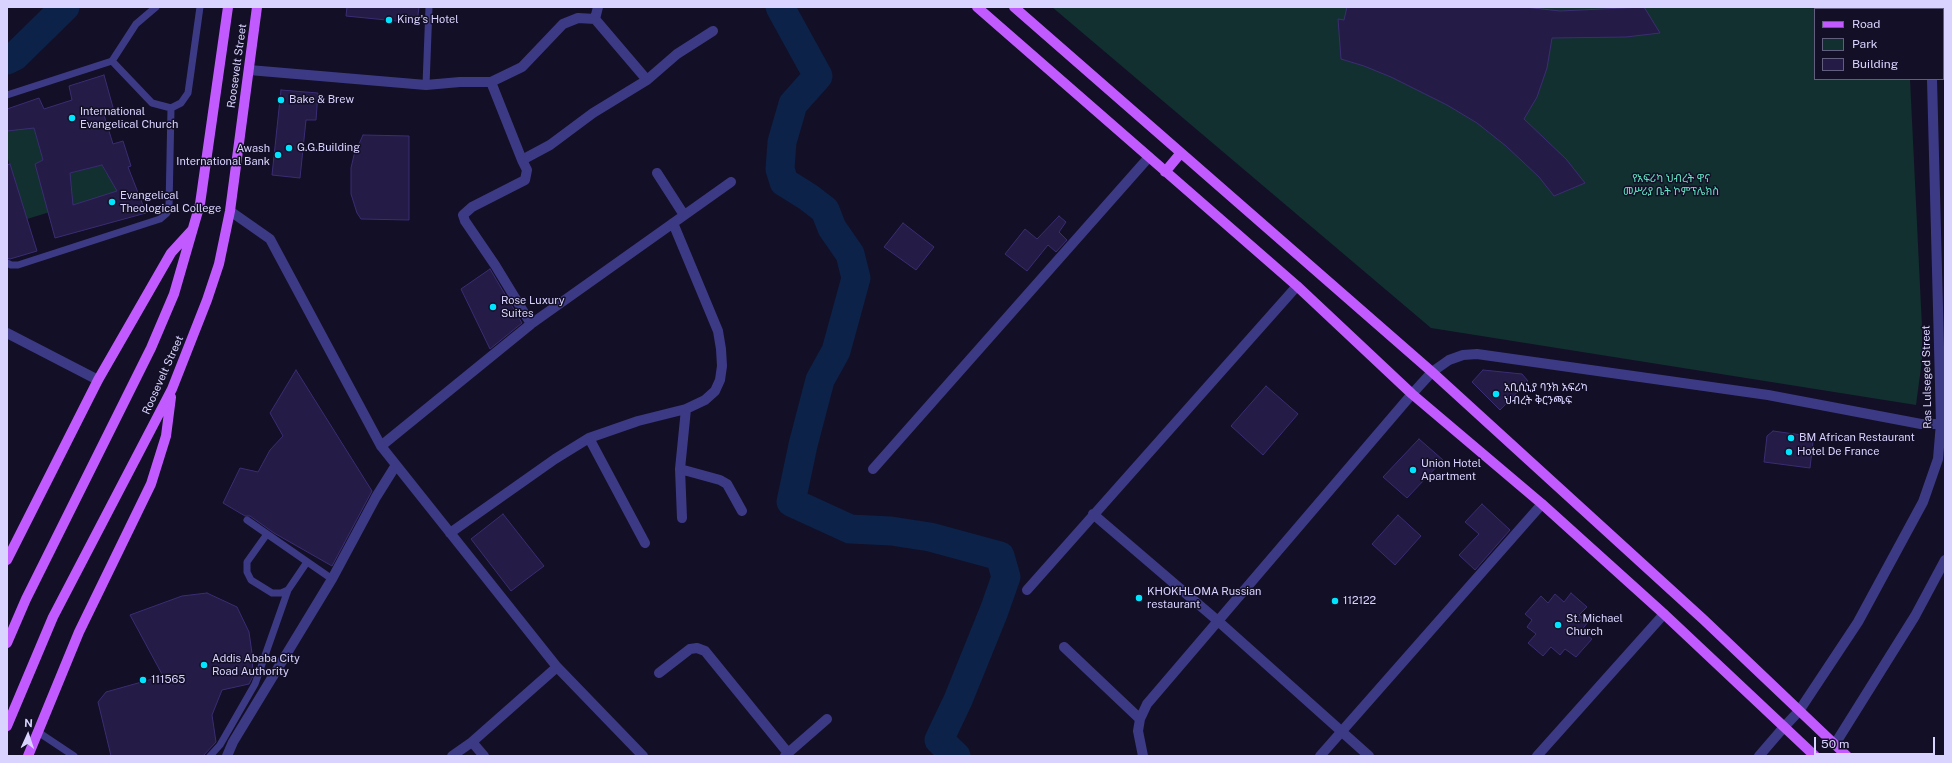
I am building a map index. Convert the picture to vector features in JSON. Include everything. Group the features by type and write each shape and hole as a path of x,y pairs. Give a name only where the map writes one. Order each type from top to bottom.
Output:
{"main road":[{"name":"Roosevelt Street","path":"7,643 26,599 151,348 174,294 195,227 200,204 228,7"},
{"name":"Roosevelt Street","path":"7,726 53,617 172,389 207,300 219,264 230,211 257,7"},
{"path":"977,7 1297,286 1412,394 1542,504 1664,614 1815,756"},
{"path":"1014,7 1180,154 1432,372 1704,620 1847,756"},
{"path":"1165,172 1180,154"},
{"path":"7,560 98,380 171,253 195,227"},
{"path":"31,754 38,732 79,632 151,484 166,436 172,389"}],"street":[{"path":"595,19 598,7"},
{"path":"249,70 426,85 460,82 491,82 522,67 563,24 578,18 595,19 648,80"},
{"path":"522,160 550,145 593,114 648,80 677,54 713,31"},
{"name":"Ras Lulseged Street","path":"1759,756 1799,711 1858,622 1923,502 1938,459 1943,424 1932,80"},
{"path":"491,82 527,170 527,175 525,180 472,207 463,215 465,221 496,265 531,324"},
{"path":"874,470 1149,157"},
{"path":"657,173 684,215"},
{"path":"381,446 531,324 730,182"},
{"path":"230,211 270,239 381,446 557,667 644,756"},
{"path":"450,533 589,438 638,421 686,409 705,400 715,391 720,380 721,349 718,331 673,223"},
{"path":"1026,590 1297,286"},
{"path":"7,333 98,380"},
{"path":"1143,756 1138,731 1140,719 1147,704 1412,394 1432,372 1450,360 1463,355 1477,354 1768,395 1921,424 1943,424"},
{"path":"682,518 680,469 686,409"},
{"path":"589,438 645,543"},
{"path":"227,756 233,742 332,579 376,497 396,465"},
{"path":"680,469 720,480 727,484 742,511"},
{"path":"1320,756 1542,504"},
{"path":"1093,514 1218,621 1369,756"},
{"path":"1835,744 1915,616 1945,560"},
{"path":"1537,756 1664,614"},
{"path":"1064,647 1140,719"},
{"path":"659,673 690,649 698,648 705,651 787,755 827,719"},
{"path":"452,756 472,742 557,667"},
{"path":"472,742 484,756"}],"lane":[{"path":"7,95 112,61 136,24 156,7"},
{"path":"112,61 152,103 171,108 181,103 188,93 200,7"},
{"path":"426,85 429,7"},
{"path":"7,263 11,265 18,265 160,219 167,213 171,108"},
{"path":"247,520 332,579"},
{"path":"268,534 246,562 247,572 251,580 272,593 281,593 288,590"},
{"path":"210,756 220,745 255,684 288,590 307,562"},
{"path":"38,732 74,756"}],"green space":[{"name":"የአፍሪካ ህብረት ዋና መሥሪያ ቤት ኮምፕሌክስ","path":"1052,7 1906,7 1814,8 1814,80 1910,80 1922,327 1922,360 1916,405 1431,328"},
{"path":"7,127 34,128 43,160 35,164 70,173 102,165 106,173 113,172 119,191 27,219 7,156"}],"building":[{"path":"347,7 419,7 417,23 346,16"},
{"path":"1347,7 1524,7 1560,11 1644,7 1660,33 1626,37 1552,38 1547,68 1537,97 1524,119 1566,159 1585,183 1554,196 1539,177 1506,146 1477,123 1447,105 1391,77 1364,66 1341,59 1338,19 1344,20"},
{"path":"104,75 114,111 104,115 113,144 123,141 131,166 128,167 146,213 55,238 35,164 43,160 34,128 7,131 7,109 39,98 44,109 72,100 69,86","holes":["102,165 117,191 73,205 70,173"]},
{"name":"G.G.Building","path":"281,90 318,93 316,120 306,120 300,178 272,175"},
{"path":"363,135 409,136 409,220 361,219 357,213 351,194 351,168 354,155"},
{"path":"10,164 37,251 10,259 7,258 7,165"},
{"path":"1059,216 1066,222 1059,232 1067,240 1056,252 1048,245 1027,271 1005,254 1025,229 1037,239"},
{"path":"903,223 934,247 916,270 884,247"},
{"name":"Rose Luxury Suites","path":"490,269 522,323 490,349 461,289"},
{"path":"296,370 372,491 332,566 274,533 250,516 245,516 223,503 240,468 258,472 270,450 283,436 270,413"},
{"path":"1483,370 1522,374 1528,381 1500,410 1472,382"},
{"path":"1266,386 1298,414 1263,455 1231,426"},
{"name":"Hotel De France","path":"1773,431 1809,436 1813,442 1810,468 1764,462 1767,436"},
{"path":"1419,439 1443,460 1407,498 1383,477"},
{"path":"1482,504 1510,530 1475,570 1459,555 1479,534 1465,522"},
{"path":"503,514 544,566 511,591 471,539"},
{"path":"1398,515 1421,536 1395,565 1372,544"},
{"name":"Addis Ababa City Road Authority","path":"207,593 237,607 249,632 252,653 253,676 249,684 222,690 212,715 216,742 203,756 111,756 98,702 106,692 163,676 130,615 182,596"},
{"name":"St. Michael Church","path":"1571,593 1587,607 1579,615 1588,622 1581,631 1592,639 1576,657 1565,649 1560,655 1551,647 1543,656 1528,643 1536,634 1527,627 1532,620 1525,614 1541,596 1548,603 1555,594 1564,602"}],"waterway":[{"path":"7,60 15,56 65,7"},
{"path":"780,7 818,76 793,104 782,142 780,169 784,182 825,210 832,228 850,254 856,278 836,351 820,380 803,445 791,502 850,529 891,531 930,537 1000,556 1006,577 958,700 939,740 956,756"}],"place":[{"name":"King's Hotel","path":"389,20"},
{"name":"Bake & Brew","path":"281,100"},
{"name":"International Evangelical Church","path":"72,118"},
{"name":"G.G.Building","path":"289,148"},
{"name":"Awash International Bank","path":"278,155"},
{"name":"Evangelical Theological College","path":"112,202"},
{"name":"Rose Luxury Suites","path":"493,307"},
{"name":"አቢሲኒያ ባንክ አፍሪካ ህብረት ቅርንጫፍ","path":"1496,394"},
{"name":"BM African Restaurant","path":"1791,438"},
{"name":"Hotel De France","path":"1789,452"},
{"name":"Union Hotel Apartment","path":"1413,470"},
{"name":"KHOKHLOMA Russian restaurant","path":"1139,598"},
{"name":"112122","path":"1335,601"},
{"name":"St. Michael Church","path":"1558,625"},
{"name":"Addis Ababa City Road Authority","path":"204,665"},
{"name":"111565","path":"143,680"}]}
